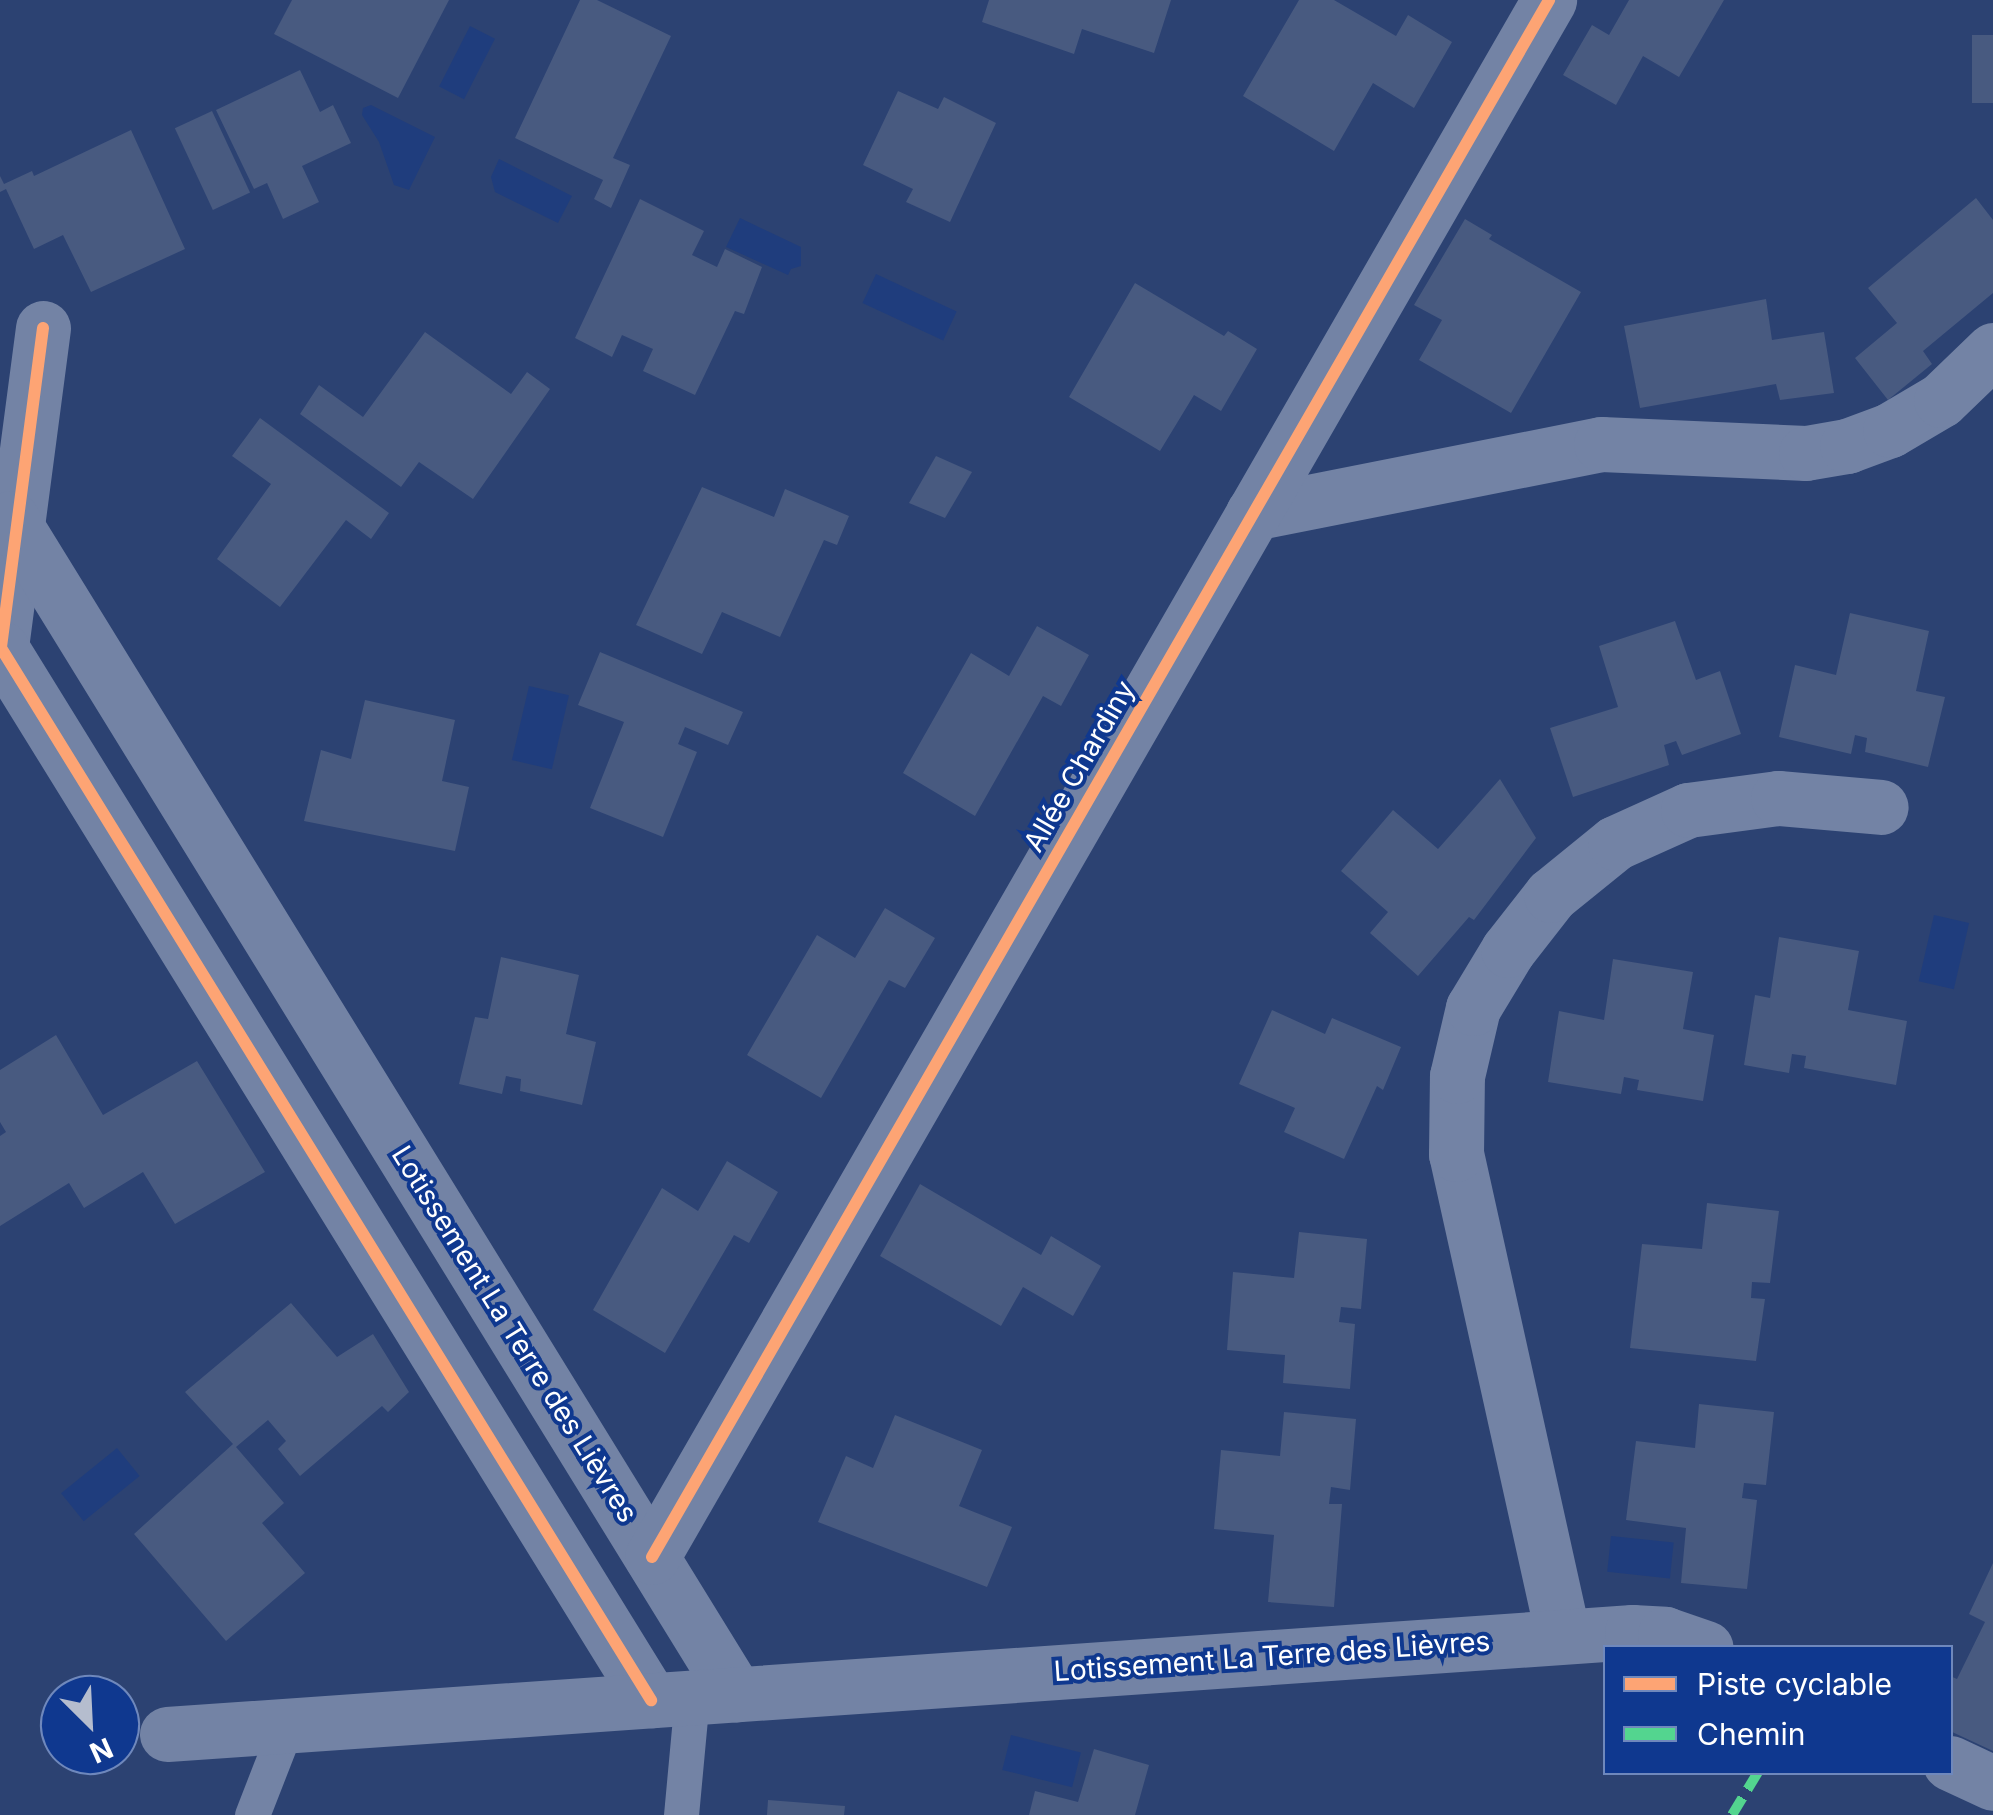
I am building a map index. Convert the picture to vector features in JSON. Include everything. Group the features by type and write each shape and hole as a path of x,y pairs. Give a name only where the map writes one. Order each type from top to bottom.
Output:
{"street":[{"name":"Allée Chardiny","path":"652,1557 1549,0"},
{"path":"43,328 10,517 1,648 693,1697 168,1734"},
{"path":"1253,514 1601,444 1806,453 1847,446 1890,430 1941,400 1993,350"},
{"name":"Lotissement La Terre des Lièvres","path":"10,517 652,1557 693,1697 1564,1636 1665,1634 1697,1645"},
{"path":"1564,1636 1456,1154 1457,1076 1473,1008 1508,950 1551,895 1615,843 1688,810 1778,798 1882,807"},
{"path":"1953,1764 1993,1783"}],"lane":[{"path":"681,1815 693,1697"},
{"path":"252,1815 287,1725"}],"water":[{"path":"470,26 495,39 464,99 439,87"},
{"path":"371,105 435,137 409,190 394,185 379,142 362,115 363,108"},
{"path":"499,159 572,196 558,223 495,192 491,177"},
{"path":"740,218 801,247 801,266 791,269 788,275 726,247"},
{"path":"876,274 957,312 943,341 862,303"},
{"path":"529,686 569,695 552,769 512,760"},
{"path":"1934,915 1969,923 1954,989 1919,981"},
{"path":"117,1448 140,1476 84,1521 61,1493"},
{"path":"1611,1536 1674,1543 1670,1578 1607,1572"},
{"path":"1011,1735 1081,1752 1072,1787 1002,1770"}],"building":[{"path":"292,0 449,0 398,98 274,34"},
{"path":"580,0 597,0 671,36 613,158 630,165 611,208 594,199 603,180 515,138"},
{"path":"989,0 1171,0 1154,53 1082,29 1074,54 982,22"},
{"path":"1299,0 1334,0 1396,36 1408,15 1452,42 1414,108 1373,83 1334,151 1243,96"},
{"path":"1629,0 1724,0 1679,77 1643,56 1616,105 1563,75 1592,25 1609,35"},
{"path":"1972,35 1993,35 1993,103 1972,103"},
{"path":"300,70 320,112 333,105 351,143 302,166 319,202 283,219 267,183 254,189 216,110"},
{"path":"898,91 938,109 944,97 996,123 950,222 906,202 913,189 863,165"},
{"path":"212,111 250,193 213,210 175,128"},
{"path":"131,130 185,249 91,292 63,235 34,249 6,189 0,192 0,176 4,184 32,171 34,176"},
{"path":"1976,198 1993,220 1993,293 1923,351 1932,364 1888,400 1855,358 1897,323 1868,288"},
{"path":"640,199 704,231 692,255 717,267 725,249 762,267 744,314 735,311 695,395 643,371 653,349 622,335 612,357 575,338"},
{"path":"1465,219 1492,235 1489,239 1581,292 1511,413 1419,360 1442,320 1414,305"},
{"path":"1135,283 1224,336 1228,331 1257,349 1221,411 1194,395 1160,451 1069,397"},
{"path":"1766,299 1772,340 1824,332 1834,393 1780,400 1776,384 1640,408 1624,326"},
{"path":"425,332 511,394 527,372 550,389 473,499 419,462 401,487 300,414 319,385 363,417"},
{"path":"260,418 389,513 371,539 346,520 280,607 217,559 271,484 232,456"},
{"path":"936,456 972,472 945,518 909,503"},
{"path":"702,487 774,517 785,489 849,516 837,545 824,540 780,637 722,612 702,654 636,625"},
{"path":"1850,613 1929,631 1916,691 1945,697 1928,767 1865,752 1867,738 1855,735 1851,754 1779,737 1795,665 1836,675"},
{"path":"1675,621 1696,680 1720,671 1741,734 1682,755 1676,741 1664,745 1669,765 1573,797 1550,728 1618,707 1599,646"},
{"path":"1037,626 1089,655 1061,706 1043,696 975,816 903,773 971,653 1009,676"},
{"path":"600,652 743,712 728,745 685,727 678,744 697,752 663,837 590,808 624,722 578,705"},
{"path":"365,700 455,720 442,781 469,787 455,851 304,821 321,750 351,759"},
{"path":"1500,779 1536,838 1474,920 1469,917 1418,976 1370,933 1388,912 1341,871 1393,810 1438,849"},
{"path":"885,908 935,938 905,988 889,980 821,1098 747,1055 817,935 855,958"},
{"path":"1779,937 1859,951 1848,1010 1907,1021 1896,1085 1804,1068 1806,1056 1792,1054 1789,1073 1744,1065 1755,995 1770,998"},
{"path":"501,957 579,975 566,1034 596,1042 582,1105 520,1091 521,1079 506,1076 502,1094 459,1084 475,1017 488,1019"},
{"path":"1613,959 1693,972 1683,1029 1714,1035 1703,1101 1637,1090 1639,1080 1624,1077 1621,1094 1548,1082 1559,1011 1604,1020"},
{"path":"1272,1010 1325,1034 1332,1018 1401,1047 1383,1090 1377,1086 1344,1159 1284,1132 1295,1108 1239,1084"},
{"path":"56,1035 103,1115 197,1061 265,1172 175,1224 143,1172 84,1208 69,1183 0,1226 0,1136 6,1132 0,1122 0,1070"},
{"path":"727,1161 778,1192 749,1243 734,1235 665,1353 593,1310 662,1188 698,1211"},
{"path":"920,1184 1041,1255 1051,1236 1101,1266 1073,1316 1023,1287 1001,1326 880,1256"},
{"path":"1707,1203 1779,1211 1770,1283 1752,1282 1751,1298 1765,1299 1756,1361 1630,1348 1642,1244 1702,1249"},
{"path":"1299,1232 1367,1239 1361,1309 1341,1307 1339,1322 1355,1324 1350,1389 1283,1383 1285,1355 1227,1350 1233,1272 1294,1278"},
{"path":"291,1303 337,1357 373,1334 409,1392 388,1412 382,1406 300,1476 278,1449 286,1441 268,1420 236,1447 284,1503 262,1523 305,1573 226,1641 134,1534 233,1444 185,1392"},
{"path":"1699,1404 1774,1412 1766,1485 1744,1483 1742,1498 1757,1500 1747,1589 1681,1583 1686,1528 1626,1520 1636,1441 1695,1448"},
{"path":"1284,1412 1356,1419 1350,1490 1331,1487 1329,1504 1342,1504 1334,1607 1268,1602 1274,1535 1214,1529 1221,1450 1280,1456"},
{"path":"895,1415 982,1450 959,1506 1012,1527 987,1587 818,1522 846,1456 873,1468"},
{"path":"1993,1563 1993,1751 1953,1732 1953,1677 1957,1679 1985,1622 1969,1614"},
{"path":"1094,1749 1149,1765 1135,1815 1029,1815 1035,1791 1078,1802"},
{"path":"768,1800 845,1806 844,1815 767,1815"}],"marked path":[{"path":"1732,1815 1756,1775"}],"cycle path":[{"path":"652,1557 1549,0"},
{"path":"43,328 1,648 651,1700"}]}
